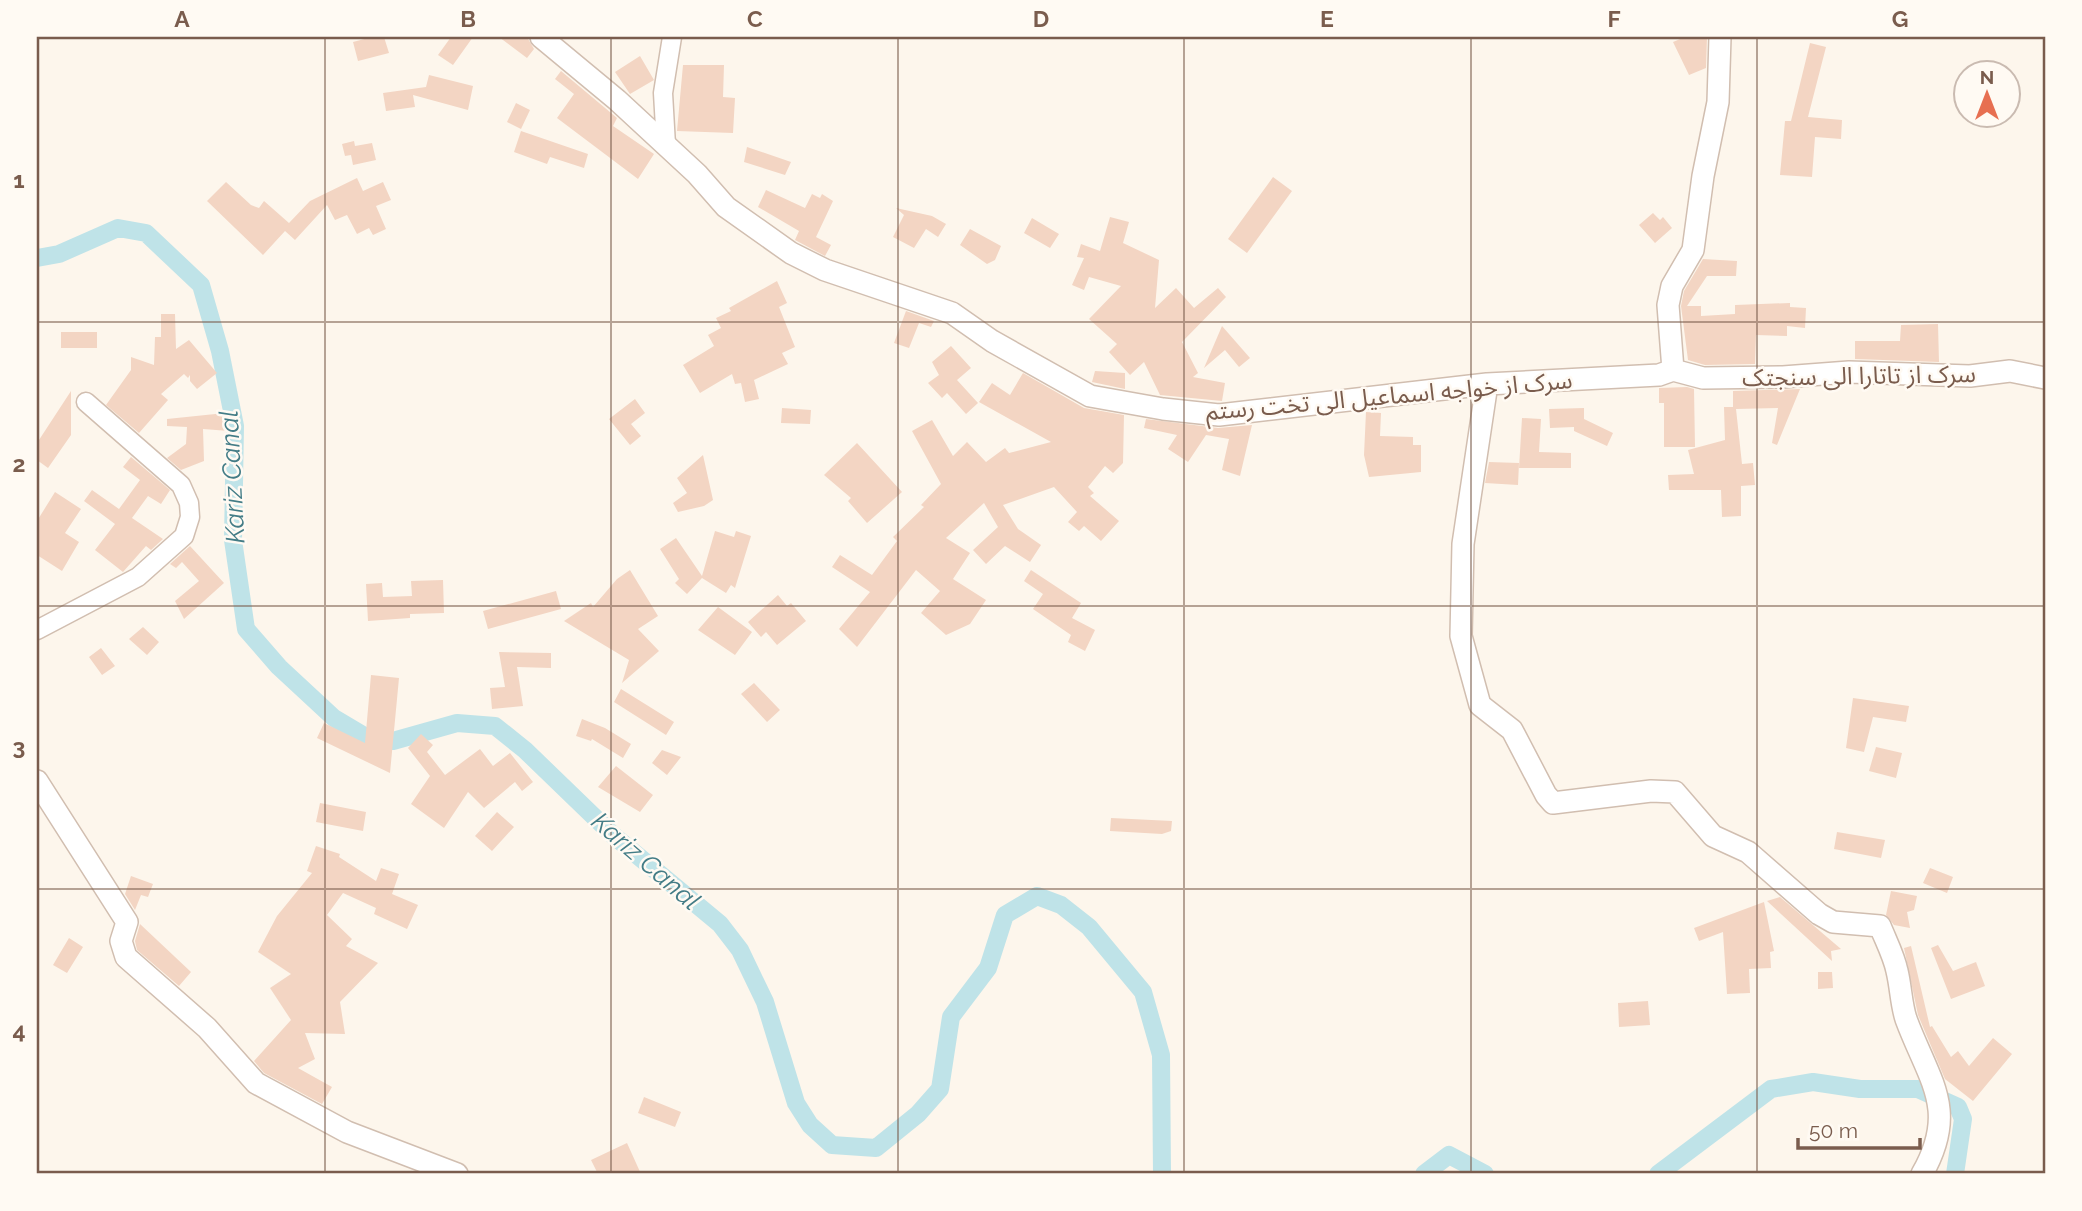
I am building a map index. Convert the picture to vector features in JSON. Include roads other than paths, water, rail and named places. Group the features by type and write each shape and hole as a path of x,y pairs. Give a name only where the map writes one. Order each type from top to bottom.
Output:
{"street":[{"name":"سرک از خواجه اسماعیل الی تخت رستم","path":"541,37 666,145 726,207 791,253 825,270 952,313 992,341 1090,396 1163,409 1219,415 1487,384 1659,375 1674,370"},
{"path":"666,145 663,93 672,37"},
{"path":"1674,370 1668,304 1672,286 1693,250 1703,176 1718,102 1720,37"},
{"name":"سرک از تاتارا الی سنجتک","path":"1674,370 1703,379 1849,372 1970,376 2010,371 2045,378"},
{"path":"1487,384 1463,544 1461,636 1480,705 1512,730 1546,795 1553,803 1651,790 1675,792 1713,835 1748,852 1819,914 1833,922 1880,926 1897,969 1905,1016 1937,1093 1942,1122 1937,1149 1923,1174"},
{"path":"37,630 138,577 184,536 190,517 189,503 181,485 86,402"},
{"path":"37,781 127,922 121,941 126,957 207,1028 256,1083 346,1132 457,1174"}],"waterway":[{"name":"Kariz Canal","path":"37,258 59,254 118,228 146,233 201,285 220,351 235,426 233,540 246,629 279,667 334,718 371,740 393,741 457,723 495,726 525,750 614,836 720,924 740,950 765,1002 796,1103 810,1125 832,1145 876,1148 918,1114 940,1089 951,1017 988,968 1005,915 1037,896 1061,905 1089,927 1143,992 1161,1055 1162,1174"},
{"name":"Kariz Canal","path":"1658,1174 1771,1089 1813,1082 1860,1089 1918,1089 1958,1107 1963,1119 1955,1174"},
{"name":"Kariz Canal","path":"1424,1174 1449,1155 1485,1174"}]}
